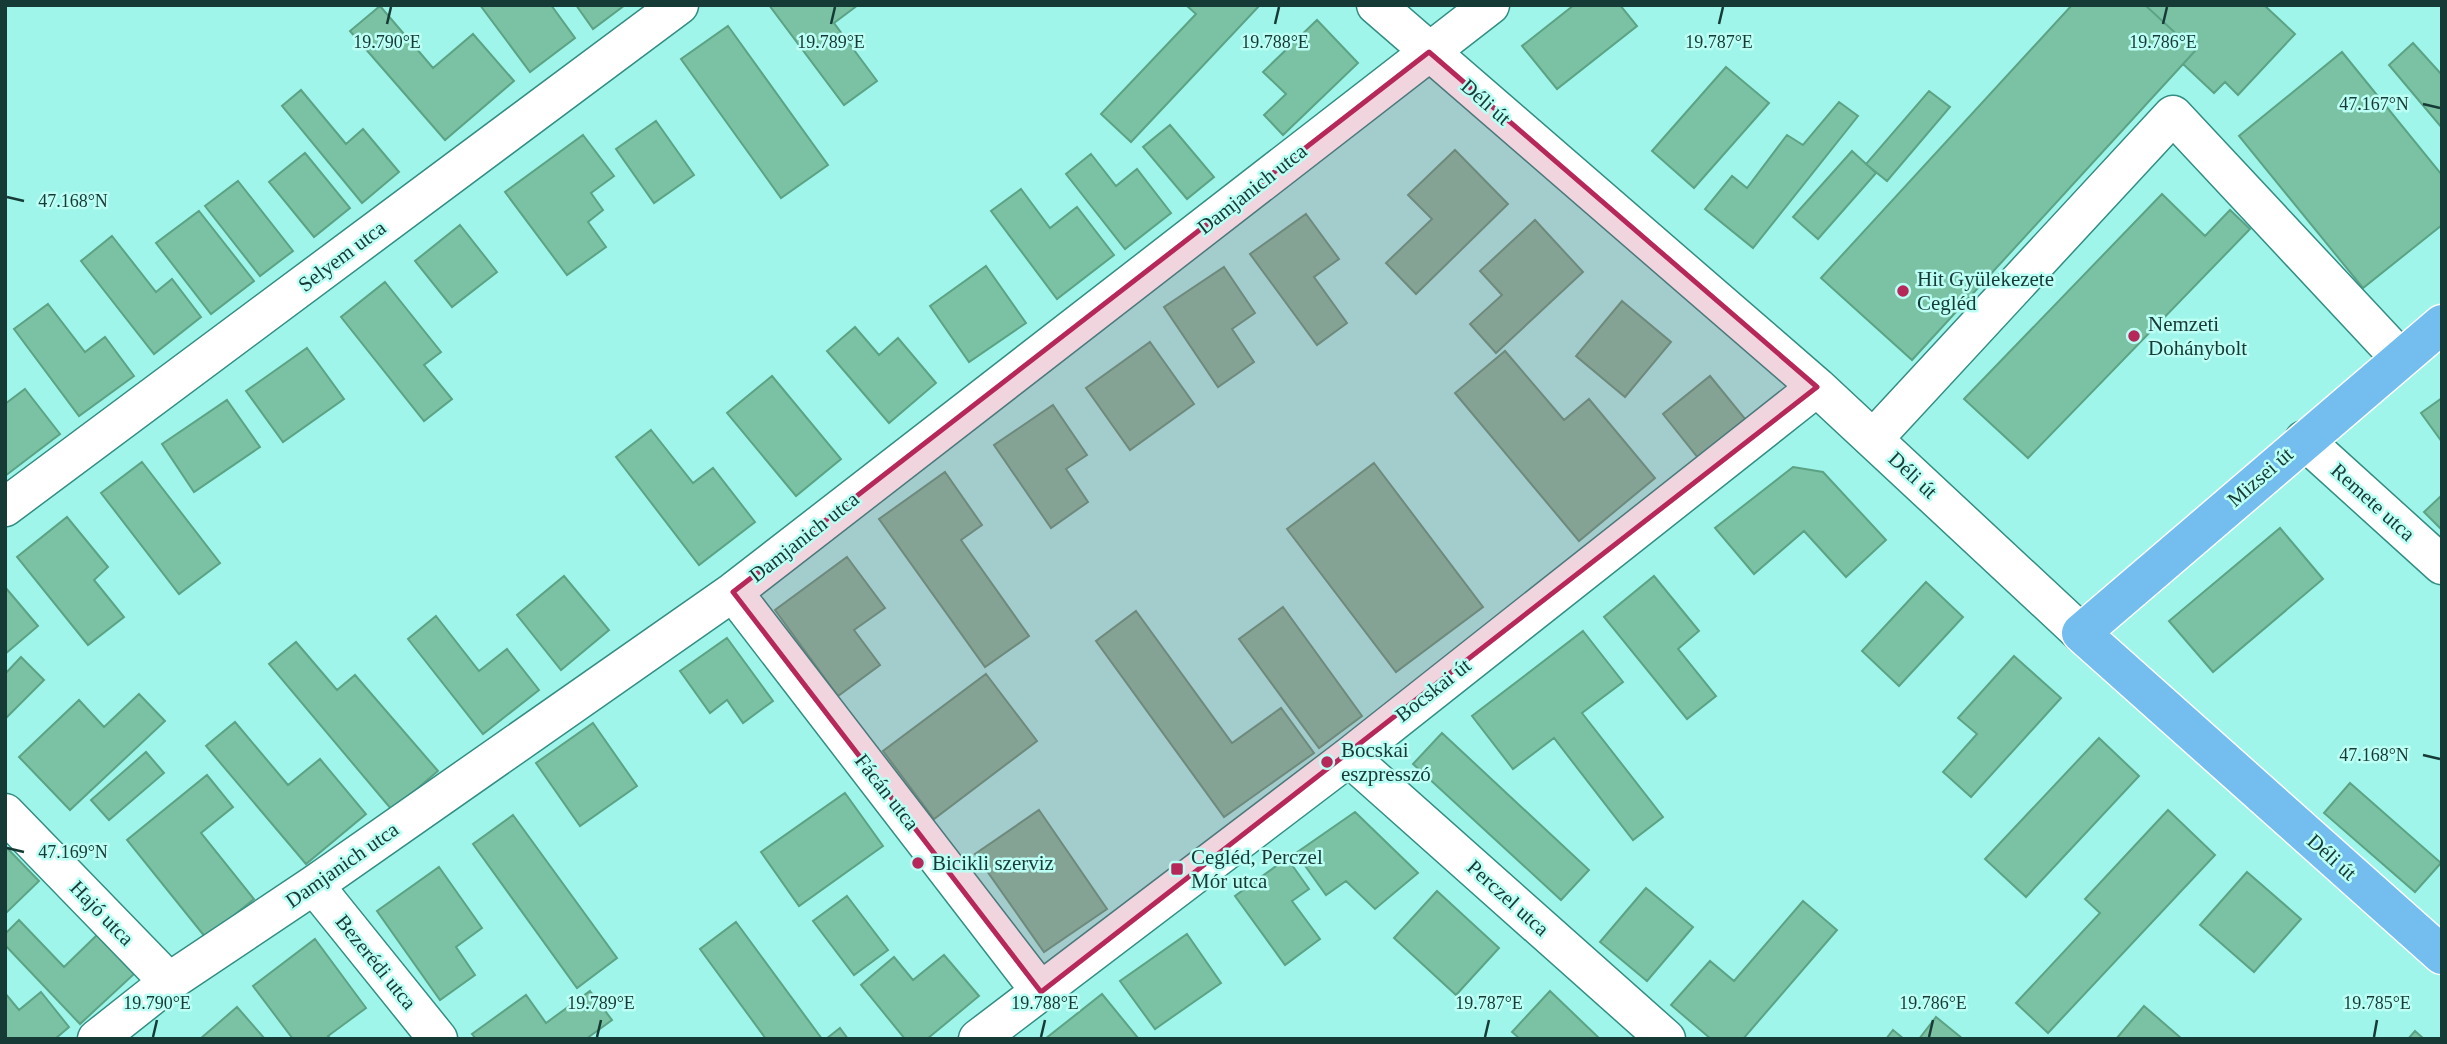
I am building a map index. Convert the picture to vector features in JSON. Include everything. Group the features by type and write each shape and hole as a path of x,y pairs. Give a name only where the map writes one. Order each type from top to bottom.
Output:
{"main road":[{"name":"Mizsei út","path":"2081,633 2304,439 2442,324"},
{"name":"Déli út","path":"2081,633 2442,955"}],"street":[{"name":"Selyem utca","path":"5,507 679,5"},
{"name":"Déli út","path":"1376,5 1817,387 2081,633"},
{"name":"Damjanich utca","path":"97,1039 169,982 314,885 733,592 1490,5"},
{"path":"1874,438 2173,115 2400,358"},
{"name":"Bocskai út","path":"978,1039 1349,757 1817,387"},
{"name":"Remete utca","path":"2304,439 2442,565"},
{"name":"Fácán utca","path":"733,592 1041,992"},
{"name":"Perczel utca","path":"1349,757 1666,1039"},
{"name":"Hajó utca","path":"5,813 169,982"},
{"name":"Bezerédi utca","path":"314,885 439,1039"}],"highlighted area":[{"path":"1429,52 1817,387 1041,992 733,592"}],"building":[{"path":"480,5 551,5 575,38 530,72"},
{"path":"576,5 625,5 593,29"},
{"path":"769,5 858,5 834,23 877,81 844,105"},
{"path":"1186,5 1260,5 1131,142 1101,114 1196,14"},
{"path":"1574,5 1620,5 1637,26 1557,89 1522,46"},
{"path":"2072,5 2145,5 2195,51 1912,360 1821,278"},
{"path":"2145,5 2264,5 2295,34 2238,95 2225,82 2214,93 2183,64 2195,51"},
{"path":"380,6 433,68 473,34 514,81 445,140 350,31"},
{"path":"1317,20 1358,63 1283,135 1264,115 1286,94 1263,72"},
{"path":"728,26 828,165 781,198 681,59"},
{"path":"2413,43 2442,75 2442,128 2389,65"},
{"path":"2342,52 2442,175 2442,225 2363,288 2239,136"},
{"path":"1726,67 1769,103 1694,188 1652,151"},
{"path":"301,90 346,144 363,129 399,172 362,203 282,106"},
{"path":"1929,91 1950,107 1887,181 1866,164"},
{"path":"1839,102 1858,116 1753,248 1705,209 1732,176 1747,188 1787,135 1803,145"},
{"path":"656,121 694,175 654,203 616,149"},
{"path":"1170,125 1214,177 1187,199 1143,147"},
{"path":"583,135 614,176 591,193 603,210 588,222 606,247 567,275 505,192"},
{"path":"1455,150 1508,204 1416,294 1386,263 1432,219 1408,195"},
{"path":"1852,151 1876,173 1818,239 1793,217"},
{"path":"305,153 350,208 314,237 269,182"},
{"path":"1091,154 1116,186 1137,169 1171,213 1125,249 1066,174"},
{"path":"238,181 293,251 260,276 205,206"},
{"path":"1021,189 1050,228 1077,207 1114,255 1057,299 991,211"},
{"path":"2162,194 2205,236 2230,210 2250,229 2028,458 1964,399"},
{"path":"199,211 254,281 211,314 156,243"},
{"path":"1306,214 1339,259 1314,277 1347,323 1317,345 1250,254"},
{"path":"1535,220 1583,272 1496,353 1470,324 1502,295 1480,271"},
{"path":"460,225 497,272 452,307 415,261"},
{"path":"112,236 156,292 172,279 201,317 154,354 81,261"},
{"path":"986,266 1026,323 969,362 930,306"},
{"path":"1224,267 1255,313 1232,329 1254,362 1218,387 1164,307"},
{"path":"385,282 441,352 424,365 452,399 424,421 341,317"},
{"path":"1622,301 1671,342 1625,397 1576,356"},
{"path":"48,304 85,352 105,337 134,376 79,416 14,329"},
{"path":"855,327 879,355 898,338 936,383 889,423 827,351"},
{"path":"1150,342 1194,404 1130,450 1086,388"},
{"path":"307,348 344,399 283,442 246,391"},
{"path":"1505,351 1564,420 1589,399 1655,478 1579,541 1455,393"},
{"path":"772,376 841,459 796,496 727,413"},
{"path":"1710,376 1746,420 1699,459 1663,414"},
{"path":"25,389 60,434 5,476 5,404"},
{"path":"2442,398 2442,442 2421,413"},
{"path":"227,400 260,447 194,492 162,444"},
{"path":"1053,405 1087,455 1066,469 1088,502 1051,528 994,445"},
{"path":"651,430 693,483 713,468 755,522 699,565 616,457"},
{"path":"142,462 220,563 179,594 101,493"},
{"path":"1374,463 1483,607 1396,672 1287,529"},
{"path":"1793,467 1823,472 1886,540 1846,577 1804,531 1754,574 1715,528"},
{"path":"945,472 982,525 961,540 1029,636 985,667 879,519"},
{"path":"2442,495 2442,530 2424,512"},
{"path":"67,517 108,567 94,580 124,617 88,645 17,557"},
{"path":"2280,528 2323,579 2213,672 2169,621"},
{"path":"847,557 885,608 854,630 880,665 838,696 775,610"},
{"path":"564,576 609,630 561,670 517,615"},
{"path":"1654,576 1699,631 1678,649 1716,696 1687,719 1604,617"},
{"path":"1926,582 1963,617 1899,686 1862,651"},
{"path":"5,587 38,626 5,654"},
{"path":"1283,607 1362,716 1319,748 1239,639"},
{"path":"1136,611 1232,743 1281,708 1314,753 1224,817 1096,641"},
{"path":"436,616 479,671 507,649 539,690 483,734 408,639"},
{"path":"1583,631 1623,682 1582,713 1663,817 1633,840 1554,738 1513,769 1472,716"},
{"path":"727,638 773,701 743,723 727,700 710,713 680,671"},
{"path":"296,642 337,690 355,675 438,771 392,810 269,664"},
{"path":"2014,656 2061,698 1971,797 1943,772 1977,734 1958,718"},
{"path":"21,657 44,680 5,719 5,674"},
{"path":"986,674 1037,741 934,819 883,751"},
{"path":"139,694 165,721 70,810 19,757 79,700 104,727"},
{"path":"235,722 288,785 320,759 366,814 306,864 206,746"},
{"path":"593,723 637,786 580,826 536,763"},
{"path":"1442,733 1589,870 1561,900 1413,764"},
{"path":"2099,738 2139,776 2026,897 1985,859"},
{"path":"146,752 164,773 109,820 91,800"},
{"path":"207,775 233,807 201,833 254,899 206,938 127,840"},
{"path":"2350,783 2441,863 2415,892 2324,813"},
{"path":"845,793 883,846 799,906 761,852"},
{"path":"1039,810 1107,909 1044,952 975,854"},
{"path":"2168,810 2215,855 2048,1033 2016,1003 2100,913 2085,899"},
{"path":"1355,812 1418,873 1375,909 1346,881 1326,895 1296,853"},
{"path":"513,815 617,958 577,988 473,844"},
{"path":"5,846 39,881 5,914"},
{"path":"1287,858 1309,889 1292,901 1320,939 1285,965 1235,896"},
{"path":"439,867 482,928 456,947 475,975 440,1000 377,911"},
{"path":"2247,872 2301,919 2254,972 2200,925"},
{"path":"1646,888 1693,927 1647,981 1600,942"},
{"path":"1437,891 1499,948 1456,995 1394,938"},
{"path":"847,896 888,950 854,975 813,921"},
{"path":"1803,901 1837,930 1743,1039 1711,1039 1671,1005 1710,961 1734,981"},
{"path":"19,920 64,967 97,935 134,974 80,1024 5,945 5,934"},
{"path":"736,922 822,1039 766,1039 700,949"},
{"path":"1187,934 1221,983 1155,1029 1120,981"},
{"path":"315,939 366,1008 328,1036 331,1039 293,1039 253,986"},
{"path":"944,955 979,996 927,1039 905,1039 861,985 894,957 913,980"},
{"path":"590,991 612,1020 586,1039 476,1039 472,1034 526,995 546,1023"},
{"path":"1550,991 1600,1039 1520,1039 1512,1032"},
{"path":"41,992 69,1027 55,1039 5,1039 5,993 19,1010"},
{"path":"1102,994 1138,1038 1045,1039"},
{"path":"2144,1006 2182,1039 2116,1039"},
{"path":"237,1007 265,1039 200,1039"},
{"path":"1936,1017 1963,1039 1919,1039"},
{"path":"840,1028 848,1039 826,1039"},
{"path":"1893,1030 1904,1039 1886,1039"},
{"path":"2415,1031 2424,1039 2408,1039"}],"place":[{"name":"Hit Gyülekezete Cegléd","path":"1903,291"},
{"name":"Nemzeti Dohánybolt","path":"2134,336"},
{"name":"Bocskai eszpresszó","path":"1327,762"},
{"name":"Bicikli szerviz","path":"918,863"},
{"name":"Cegléd, Perczel Mór utca","path":"1177,869"}]}
